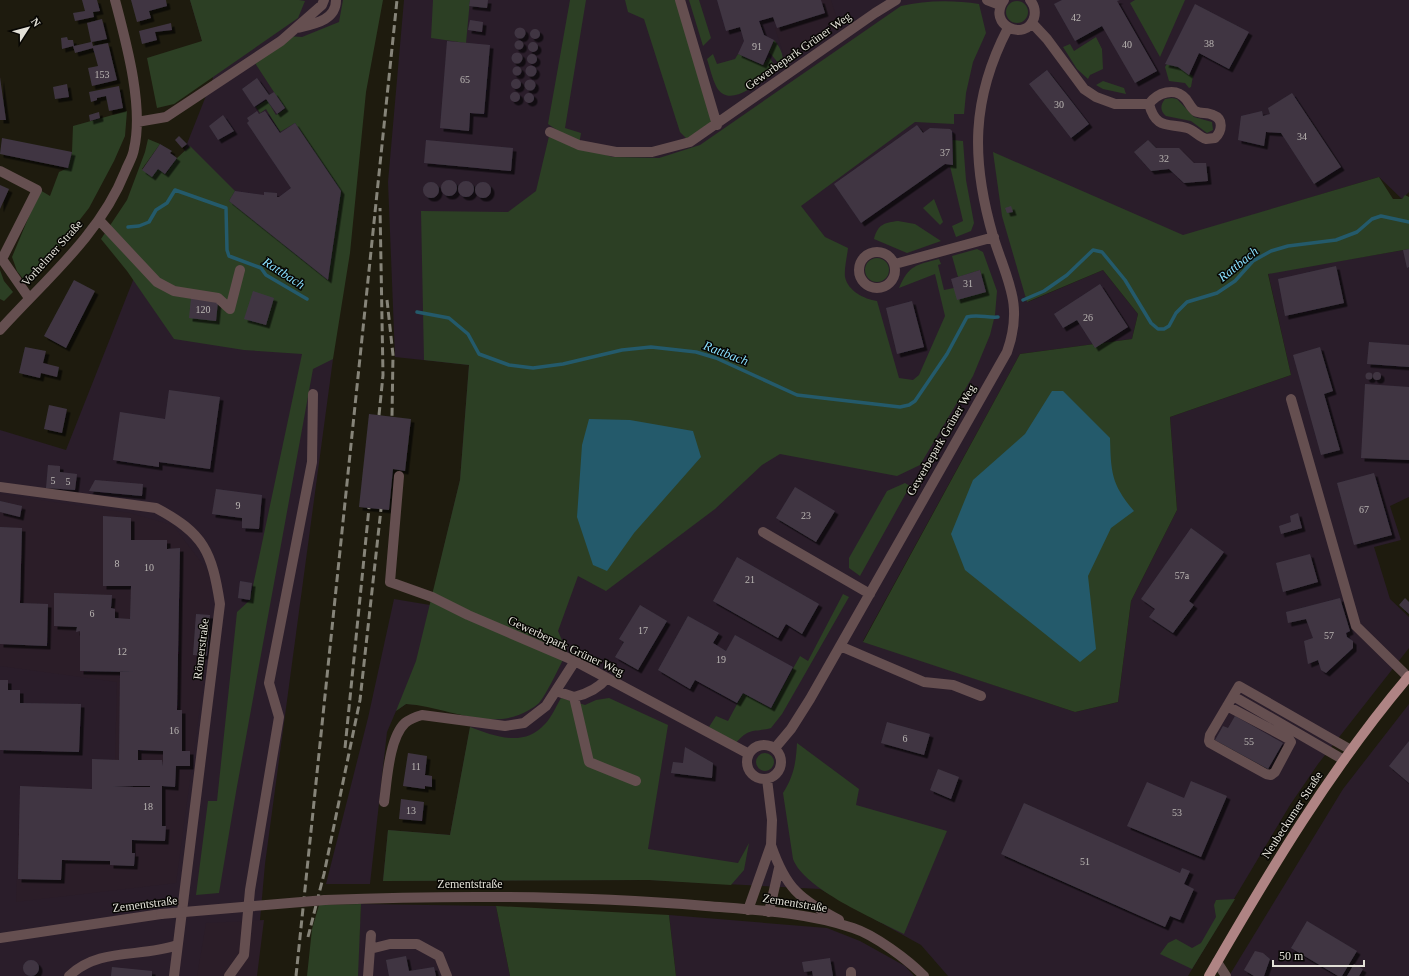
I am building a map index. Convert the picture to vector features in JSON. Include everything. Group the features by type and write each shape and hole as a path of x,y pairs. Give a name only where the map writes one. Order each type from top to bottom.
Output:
{"main road":[{"name":"Neubeckumer Straße","path":"1209,976 1270,872 1312,806 1351,750 1409,677"}],"street":[{"name":"Vorhelmer Straße","path":"0,330 86,238 119,187 134,150 137,122 130,55 115,0"},
{"path":"137,122 166,117 278,43 322,5 324,0"},
{"path":"296,29 323,21 331,14 336,0"},
{"path":"680,0 717,125"},
{"name":"Gewerbepark Grüner Weg","path":"550,132 579,145 616,152 662,151 690,142 717,125 875,13 896,0"},
{"path":"987,0 1002,3 999,16 1004,25 1008,28 1020,30 1032,23 1035,14 1030,0"},
{"path":"1032,23 1047,39 1084,89 1096,98 1115,104 1148,104 1162,93 1175,92 1186,98 1192,109 1197,112 1213,114 1221,124 1221,129 1215,138 1208,140 1186,128 1165,126 1150,111 1148,104"},
{"name":"Gewerbepark Grüner Weg","path":"775,748 791,729 840,646 1007,352 1012,338 1015,321 1015,305 1011,284 994,237 984,199 977,137 983,92 990,67 1008,28"},
{"path":"0,171 37,190 1,260 29,298"},
{"path":"99,220 157,282 174,291 218,298 230,309 240,270"},
{"path":"894,264 994,237"},
{"path":"228,976 244,955 250,890 279,717 269,683 312,462 313,394"},
{"path":"1291,400 1356,626 1409,677"},
{"name":"Gewerbepark Grüner Weg","path":"399,476 390,582 432,598 575,661 749,754"},
{"name":"Römerstraße","path":"0,487 156,508 177,519 200,541 210,558 215,571 220,604 174,976"},
{"path":"763,532 870,594"},
{"path":"840,646 924,682 953,685 981,696"},
{"path":"384,802 394,741 401,728 411,718 422,715 505,726 524,723 538,714 556,691 575,661"},
{"path":"556,691 574,697 601,686 607,678"},
{"path":"1227,706 1289,739 1291,742 1275,772 1271,775 1266,774 1210,743 1210,735 1227,706 1239,686 1351,750"},
{"path":"1233,696 1344,760"},
{"path":"574,697 589,762 636,781"},
{"path":"760,745 768,745 775,748 780,754 782,762 777,773 767,779 760,779 753,775 748,769 747,762 749,754 753,748 760,745"},
{"path":"748,910 771,845 772,820 767,779"},
{"path":"771,845 779,868 794,889 809,903 854,928"},
{"path":"770,912 779,868"},
{"name":"Zementstraße","path":"0,938 161,914 325,900 499,896 633,900 770,912 827,921 854,928 902,956 924,976"},
{"path":"368,976 371,935"},
{"path":"370,949 390,944 417,944 439,956 447,976"},
{"path":"69,976 91,961 112,954 165,949 177,945"},
{"path":"1217,962 1226,976"}],"shaded area":[{"path":"190,0 378,0 330,355 333,359 265,864 255,976 0,976 0,430 66,450 213,78"},
{"path":"404,0 1409,0 1409,192 1402,199 1379,177 1183,236 1087,195 1028,302 1103,270 1138,314 1132,339 1020,354 863,641 1075,712 1118,702 1131,601 1177,510 1170,417 1291,375 1268,273 1409,249 1409,497 1390,506 1401,540 1374,547 1390,599 1409,617 1409,648 1318,764 1290,805 1188,976 948,976 921,945 820,889 649,880 383,881 388,830 450,835 472,717 423,705 406,704 396,711 387,732 370,884 326,884 368,718 394,599 430,605 460,480 469,365 395,357 388,182"},
{"path":"821,0 831,0 839,25 786,62 775,28 825,13"},
{"path":"0,494 130,513 173,525 210,574 210,615 207,656 176,883 16,902 20,786 92,789 92,759 115,760 117,682 0,666"},
{"path":"1409,704 1409,976 1229,976 1343,789"},
{"path":"361,904 496,906 510,976 357,976"},
{"path":"669,915 827,928 860,941 905,966 914,976 676,976"},
{"path":"264,920 257,976 197,976 206,923"}],"green space":[{"path":"190,0 305,1 298,18 174,104 157,108 147,58 202,41"},
{"path":"343,0 383,0 366,92 350,253 333,359 313,369 219,893 196,895 208,801 217,801 237,612 250,600 302,354 244,350 174,339 127,271 101,239 127,200 145,152 148,139 160,144 142,169 152,176 158,169 166,174 177,158 190,146 235,191 229,201 328,280 341,191 295,123 280,132 266,109 260,113 256,107 267,100 276,115 285,109 253,60 287,36 302,37 339,22"},
{"path":"433,0 470,0 466,43 431,38"},
{"path":"570,0 586,0 565,128 581,133 579,145 612,157 659,158 700,145 901,6 940,1 979,4 986,33 973,62 966,93 964,114 954,114 954,124 915,122 801,206 825,237 848,248 845,277 849,286 857,294 877,301 899,378 913,380 919,375 945,316 935,274 899,288 906,275 914,267 939,259 941,264 938,265 944,290 954,288 986,292 980,270 958,277 952,256 977,249 983,252 997,291 995,315 990,335 973,376 920,465 897,476 780,454 762,465 715,509 606,591 578,576 558,631 567,652 546,693 535,706 515,716 500,719 484,719 406,704 396,711 416,661 460,480 469,365 424,360 421,211 508,212 536,191 550,132 576,143 548,124"},
{"path":"625,0 677,0 717,125 690,142 680,132 644,19 628,12"},
{"path":"689,0 699,0 711,38 703,46"},
{"path":"1135,0 1185,0 1160,57 1130,3"},
{"path":"1017,1 1025,4 1028,12 1025,20 1017,23 1009,20 1006,12 1009,4"},
{"path":"1096,37 1102,49 1103,69 1090,75 1088,79 1077,69 1063,47 1070,44 1074,51"},
{"path":"774,40 783,56 781,66 769,52"},
{"path":"713,54 717,64 735,59 738,54 763,65 769,57 777,69 755,86 737,95 729,96 722,93 713,80 707,59"},
{"path":"1167,64 1178,67 1193,76 1191,87 1189,88 1185,83 1169,81 1165,67"},
{"path":"1103,81 1124,88 1126,94 1103,89 1096,85"},
{"path":"1165,99 1177,99 1194,117 1212,122 1213,130 1207,133 1191,121 1166,116 1161,108 1162,103"},
{"path":"127,111 125,136 114,161 89,208 60,245 25,281 17,271 12,257 40,190 50,196 59,172 68,168 72,152 73,126"},
{"path":"953,140 963,141 966,180 974,223 971,231 956,237 952,226 963,221 950,166 953,165"},
{"path":"993,152 1183,235 1379,177 1393,199 1402,199 1405,195 1409,197 1409,249 1268,274 1291,375 1170,417 1177,510 1131,601 1118,702 1075,712 863,642 1020,354 1132,339 1138,314 1103,270 1027,302 1002,216"},
{"path":"934,199 943,222 940,225 923,208"},
{"path":"898,221 915,224 941,241 907,253 874,239 877,230 882,225"},
{"path":"877,258 885,262 889,270 885,278 877,282 869,278 865,270 869,262"},
{"path":"0,270 4,281 13,292 4,301 0,299"},
{"path":"905,483 910,486 860,576 849,568 849,558 887,491"},
{"path":"843,594 849,597 782,714 771,728 752,731 736,743 709,727 716,716 728,721 743,693 771,708 800,656 808,661"},
{"path":"561,698 585,705 596,700 609,698 668,725 648,849 738,863 749,843 744,870 731,885 649,880 383,881 388,830 450,835 470,727 489,734 509,738 528,736 545,724 552,715"},
{"path":"797,743 859,789 856,805 947,831 904,934 859,912 825,892 800,870 793,859 783,793 790,781 794,769"},
{"path":"765,753 771,756 774,762 771,768 765,771 759,768 756,762 759,756"},
{"path":"1235,899 1192,969 1160,954 1168,943 1176,939 1192,948 1201,943 1216,917 1214,905 1216,900"},
{"path":"361,904 358,976 307,976 312,929 319,905"},
{"path":"496,906 669,915 676,976 510,976"}],"water":[{"path":"1052,391 1063,391 1110,438 1111,460 1114,477 1126,502 1134,511 1111,528 1088,576 1096,649 1080,662 965,570 951,534 973,480 1025,434"},
{"path":"589,419 630,420 693,431 701,457 634,533 607,571 593,565 577,517 582,445"}],"building":[{"path":"82,0 97,0 100,11 93,12 94,17 75,21 73,13 85,11"},
{"path":"131,0 166,0 167,6 149,11 151,18 137,22"},
{"path":"470,0 488,0 487,8 469,6"},
{"path":"717,0 821,0 825,13 777,28 773,17 759,21 764,35 774,40 763,65 738,54 744,41 740,27 726,31"},
{"path":"1062,0 1120,0 1117,1 1157,71 1135,83 1102,26 1075,41 1054,4"},
{"path":"1195,4 1249,32 1229,69 1199,53 1189,75 1178,67 1165,64"},
{"path":"102,19 107,39 92,42 93,46 108,43 117,80 92,86 88,68 98,66 93,48 75,53 73,46 62,49 61,38 67,37 68,40 73,40 74,46 91,42 87,23"},
{"path":"470,20 483,22 482,32 468,30"},
{"path":"171,23 172,30 155,32 157,40 142,44 139,31"},
{"path":"520,27 524,29 526,33 524,37 520,39 516,37 514,33 516,29"},
{"path":"533,29 537,29 539,30 539,38 533,39 530,36 530,32"},
{"path":"519,40 524,45 519,50 514,45"},
{"path":"447,41 490,45 484,114 470,113 469,131 440,128"},
{"path":"531,42 535,42 538,47 535,52 531,52 528,49 528,45"},
{"path":"515,53 519,53 521,54 521,62 515,63 512,60 512,56"},
{"path":"532,54 537,59 532,64 527,59"},
{"path":"531,65 535,67 537,71 535,75 531,77 527,75 525,71 527,67"},
{"path":"517,66 522,71 517,76 512,71"},
{"path":"1047,70 1089,124 1071,138 1029,84"},
{"path":"0,77 6,120 0,120"},
{"path":"257,78 269,95 274,92 285,108 277,114 266,99 254,107 242,89"},
{"path":"516,79 521,84 516,89 511,84"},
{"path":"528,80 532,80 534,81 534,89 528,90 525,87 525,83"},
{"path":"67,84 69,97 55,99 53,87"},
{"path":"119,86 123,108 109,111 106,96 97,98 97,100 91,102 89,92"},
{"path":"513,92 517,92 519,93 519,101 513,102 510,99 510,95"},
{"path":"527,93 531,93 533,94 533,102 527,103 524,100 524,96"},
{"path":"1292,93 1341,167 1314,184 1281,133 1266,132 1264,146 1238,140 1241,116 1262,111 1263,116 1270,114 1268,108"},
{"path":"257,111 259,114 265,111 280,133 295,123 341,191 328,280 229,201 235,191 264,195 264,192 277,193 277,197 279,197 291,188 247,123 249,121 247,118"},
{"path":"99,112 100,118 90,121 89,115"},
{"path":"223,115 234,131 218,140 209,126"},
{"path":"917,125 923,133 930,128 950,129 952,131 953,165 945,164 861,223 834,184"},
{"path":"179,136 187,144 182,148 175,140"},
{"path":"2,138 72,152 68,168 0,154"},
{"path":"426,140 513,148 511,171 424,163"},
{"path":"1148,140 1156,148 1179,148 1194,163 1206,163 1208,181 1184,183 1169,169 1151,171 1134,152"},
{"path":"160,144 172,151 170,153 177,158 165,174 158,169 152,177 142,170"},
{"path":"449,180 456,185 457,188 452,195 449,196 442,191 441,188 446,181"},
{"path":"466,181 473,186 474,189 469,196 466,197 459,192 458,189 463,182"},
{"path":"431,182 438,187 439,190 434,197 431,198 424,193 423,190 428,183"},
{"path":"483,182 490,187 491,190 486,197 483,198 476,193 475,190 480,183"},
{"path":"0,185 9,189 0,209"},
{"path":"1011,206 1013,212 1007,213 1005,208"},
{"path":"1409,249 1409,267 1407,268 1403,250"},
{"path":"1336,266 1344,303 1285,316 1278,279"},
{"path":"980,270 986,292 957,300 951,279"},
{"path":"74,280 95,291 66,348 44,336"},
{"path":"1100,284 1128,327 1095,348 1077,320 1063,328 1054,314"},
{"path":"253,291 274,298 266,325 244,319"},
{"path":"191,298 218,301 216,321 189,318"},
{"path":"912,301 924,347 897,354 886,308"},
{"path":"1369,342 1409,345 1409,367 1367,364"},
{"path":"25,347 46,351 43,363 59,367 57,377 41,373 40,378 19,373"},
{"path":"1320,347 1333,391 1324,394 1340,450 1321,455 1293,355"},
{"path":"1369,372 1372,373 1372,379 1369,380 1366,379 1365,376 1366,373"},
{"path":"1377,372 1380,373 1380,379 1377,380 1374,379 1373,376 1374,373"},
{"path":"1365,384 1409,387 1409,460 1361,458"},
{"path":"169,390 220,397 210,469 159,462 159,467 113,460 120,412 165,419"},
{"path":"49,405 67,409 62,433 44,429"},
{"path":"369,414 411,419 405,471 393,469 389,510 359,507"},
{"path":"48,465 60,466 60,472 77,474 75,490 46,488"},
{"path":"1374,473 1392,535 1354,545 1337,483"},
{"path":"95,480 143,484 142,496 89,491"},
{"path":"795,487 835,511 816,542 776,518"},
{"path":"216,489 262,495 259,529 242,528 242,518 212,514"},
{"path":"0,501 22,506 20,517 0,512"},
{"path":"1298,513 1302,528 1281,534 1279,526 1291,522 1290,516"},
{"path":"103,516 131,518 131,540 167,540 167,549 180,548 177,710 182,710 182,751 190,751 190,766 176,766 175,787 162,786 162,826 166,826 165,841 132,840 132,853 135,853 134,866 110,865 110,861 62,860 61,880 18,879 20,786 92,789 92,759 119,760 120,672 133,672 80,671 80,631 76,632 77,627 54,626 54,593 112,595 111,608 115,609 115,618 130,619 131,586 103,586","holes":["138,750 163,751 163,766 162,760 138,760","113,786 150,786 150,787 134,787"]},
{"path":"0,527 22,528 20,603 48,604 47,646 0,644"},
{"path":"1191,528 1224,552 1189,601 1194,605 1173,633 1149,617 1155,609 1141,599"},
{"path":"1310,554 1318,582 1283,592 1276,563"},
{"path":"737,557 819,604 802,634 786,624 778,638 713,601"},
{"path":"240,581 252,583 250,600 238,598"},
{"path":"1340,598 1350,631 1346,633 1347,637 1353,641 1353,648 1326,673 1321,670 1318,660 1308,664 1304,641 1313,638 1306,619 1288,623 1286,612"},
{"path":"1405,598 1409,602 1409,614 1399,605"},
{"path":"640,605 667,621 638,670 615,657 624,642 619,639"},
{"path":"196,614 210,615 207,656 193,655"},
{"path":"688,616 719,633 713,643 726,651 735,635 793,667 771,708 743,693 737,703 695,680 690,689 658,670"},
{"path":"0,680 8,680 8,690 20,690 20,703 81,704 79,752 0,750"},
{"path":"1235,716 1283,743 1268,769 1215,740 1223,726 1228,728"},
{"path":"887,722 930,734 924,755 881,743"},
{"path":"1409,741 1409,783 1389,766"},
{"path":"685,747 713,763 712,778 671,773 673,762 683,763"},
{"path":"408,753 427,756 425,775 432,776 432,787 425,786 425,789 403,786"},
{"path":"938,769 959,777 951,799 930,790"},
{"path":"1191,781 1227,796 1201,857 1127,826 1147,782 1184,798"},
{"path":"401,799 424,802 422,821 399,819"},
{"path":"1024,803 1180,873 1182,868 1190,871 1184,884 1194,889 1180,920 1170,916 1165,927 1001,854"},
{"path":"1307,921 1357,951 1342,976 1338,976 1291,948"},
{"path":"1255,951 1263,953 1270,959 1264,976 1254,976 1244,970"},
{"path":"406,956 409,971 434,967 436,976 389,976 386,960"},
{"path":"830,958 833,976 813,976 812,971 804,972 802,962"},
{"path":"28,960 34,960 39,965 37,974 34,976 28,976 23,971 23,965"},
{"path":"1354,964 1363,969 1359,976 1347,976"},
{"path":"112,967 152,971 152,976 111,976"}],"waterway":[{"name":"Rattbach","path":"128,227 139,226 149,222 156,210 167,203 175,190 226,208 227,250 229,256 261,268 266,275 307,299"},
{"name":"Rattbach","path":"1023,300 1044,291 1067,275 1093,250 1102,252 1125,280 1151,323 1158,329 1164,329 1169,326 1176,313 1187,302 1217,293 1235,281 1253,261 1271,251 1288,246 1336,240 1357,232 1372,219 1381,216 1409,222"},
{"name":"Rattbach","path":"417,312 449,318 468,334 479,354 509,365 533,368 563,364 622,350 651,347 696,352 716,358 797,395 900,407 909,405 915,401 947,354 967,317 998,317"}],"railway":[{"path":"296,976 397,0"},
{"path":"379,415 383,375 380,208"},
{"path":"387,300 393,355 392,417"},
{"path":"345,748 369,508"},
{"path":"308,937 324,874 360,700 381,509"}]}
